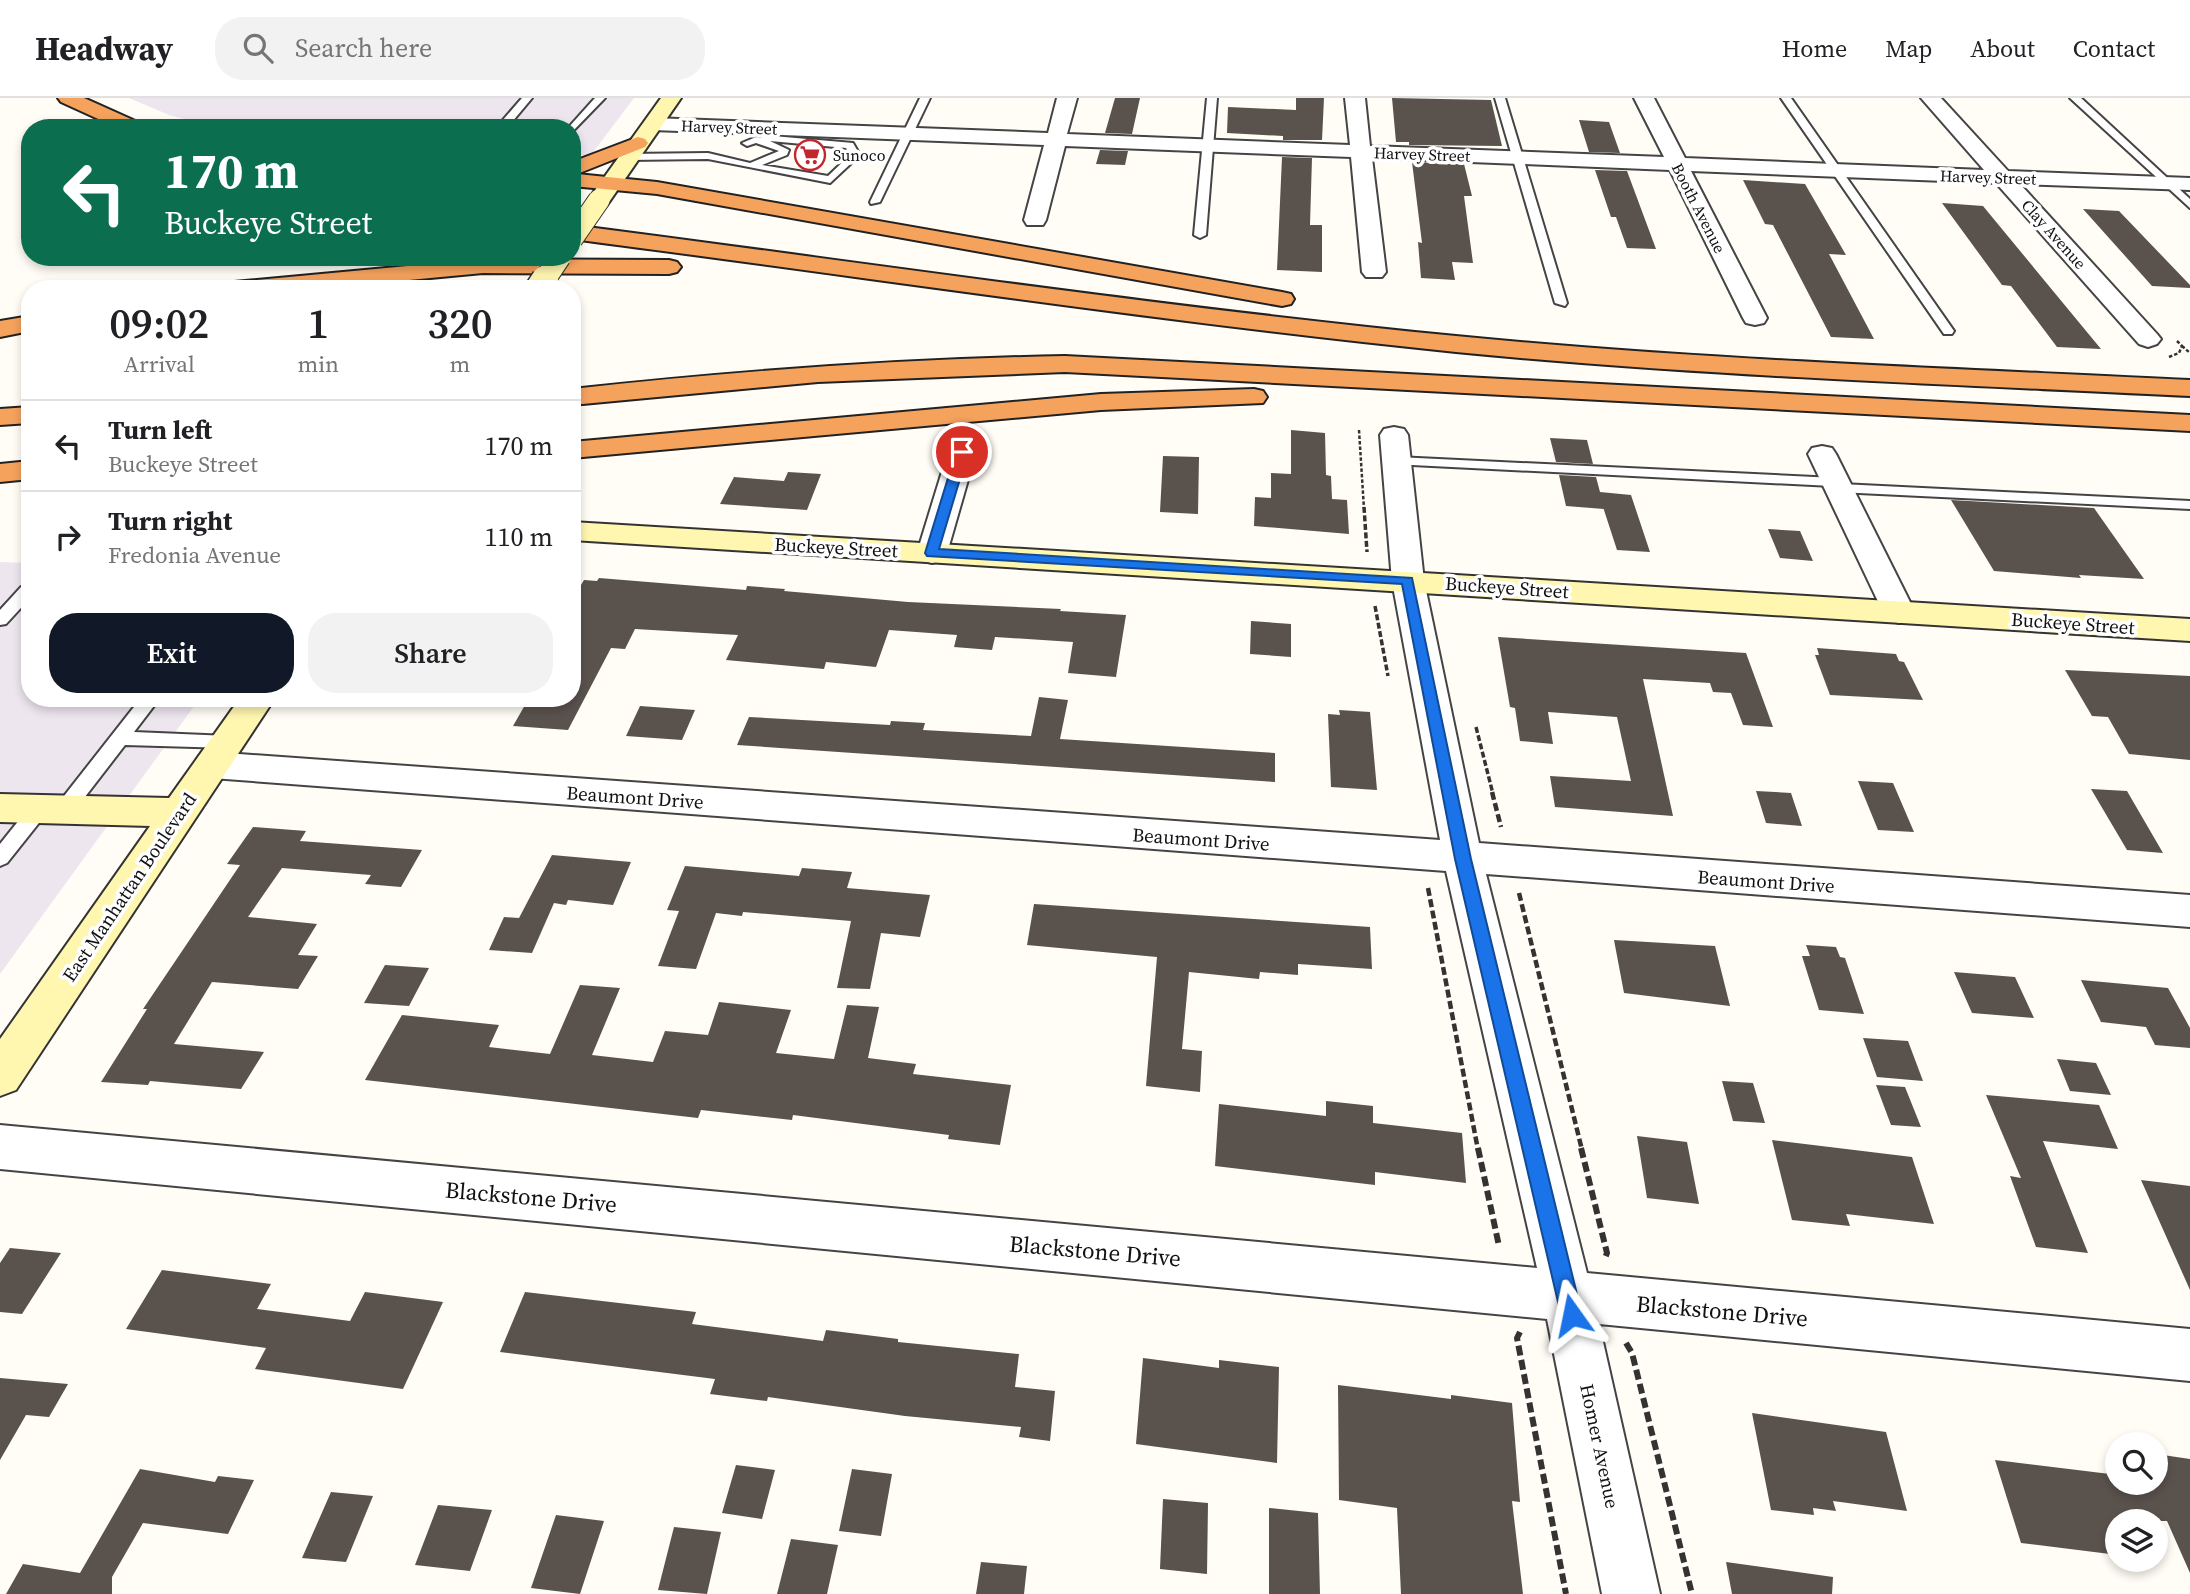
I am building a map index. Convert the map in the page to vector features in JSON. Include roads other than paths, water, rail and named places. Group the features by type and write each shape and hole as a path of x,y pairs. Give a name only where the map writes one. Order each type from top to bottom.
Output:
{"highway":[{"path":"60,100 83,119"},
{"path":"60,100 111,119"},
{"path":"581,166 633,150"},
{"path":"581,183 605,191 670,190 1308,304 1651,359"},
{"path":"581,233 885,275 1403,338 1651,359 2190,388"},
{"path":"581,265 885,275"},
{"path":"323,280 421,270 515,266"},
{"path":"0,329 21,325"},
{"path":"581,396 785,374 1052,364 2190,423"},
{"path":"581,449 1146,399 1252,397 1414,400 1660,396"},
{"path":"0,417 21,416"},
{"path":"0,447 21,446"},
{"path":"0,473 21,471"}],"street":[{"path":"581,226 671,98"},
{"path":"1035,220 1067,98"},
{"path":"1355,98 1374,272"},
{"name":"Booth Avenue","path":"1644,98 1755,318"},
{"name":"Clay Avenue","path":"1931,98 2148,339"},
{"name":"Harvey Street","path":"653,124 775,138 907,134 2175,184"},
{"name":"Homer Avenue","path":"1396,448 1408,580 1463,859 1568,1296 1631,1594"},
{"path":"932,553 962,452"},
{"path":"1822,454 1899,612"},
{"name":"Buckeye Street","path":"581,532 1408,580 2190,630"},
{"name":"East Manhattan Boulevard","path":"0,1076 252,707"},
{"name":"Beaumont Drive","path":"220,754 1463,859 2190,911"},
{"path":"0,808 180,813"},
{"name":"Blackstone Drive","path":"0,1147 2190,1355"}],"lane":[{"path":"509,119 527,98"},
{"path":"581,119 600,98"},
{"path":"875,202 925,98"},
{"path":"1200,235 1212,98"},
{"path":"1500,98 1561,303"},
{"path":"1786,98 1948,331"},
{"path":"2075,98 2175,184 2190,205"},
{"path":"633,150 708,156 830,180 855,155 849,145 822,137"},
{"path":"750,166 783,153 784,150 775,138 756,140 752,146"},
{"path":"708,156 734,152 723,160"},
{"path":"1396,448 1837,485 2190,505"},
{"path":"0,620 21,597"},
{"path":"0,858 52,809 120,738 144,707"},
{"path":"120,738 220,754"}],"place":[{"name":"Sunoco","path":"810,155"}]}
